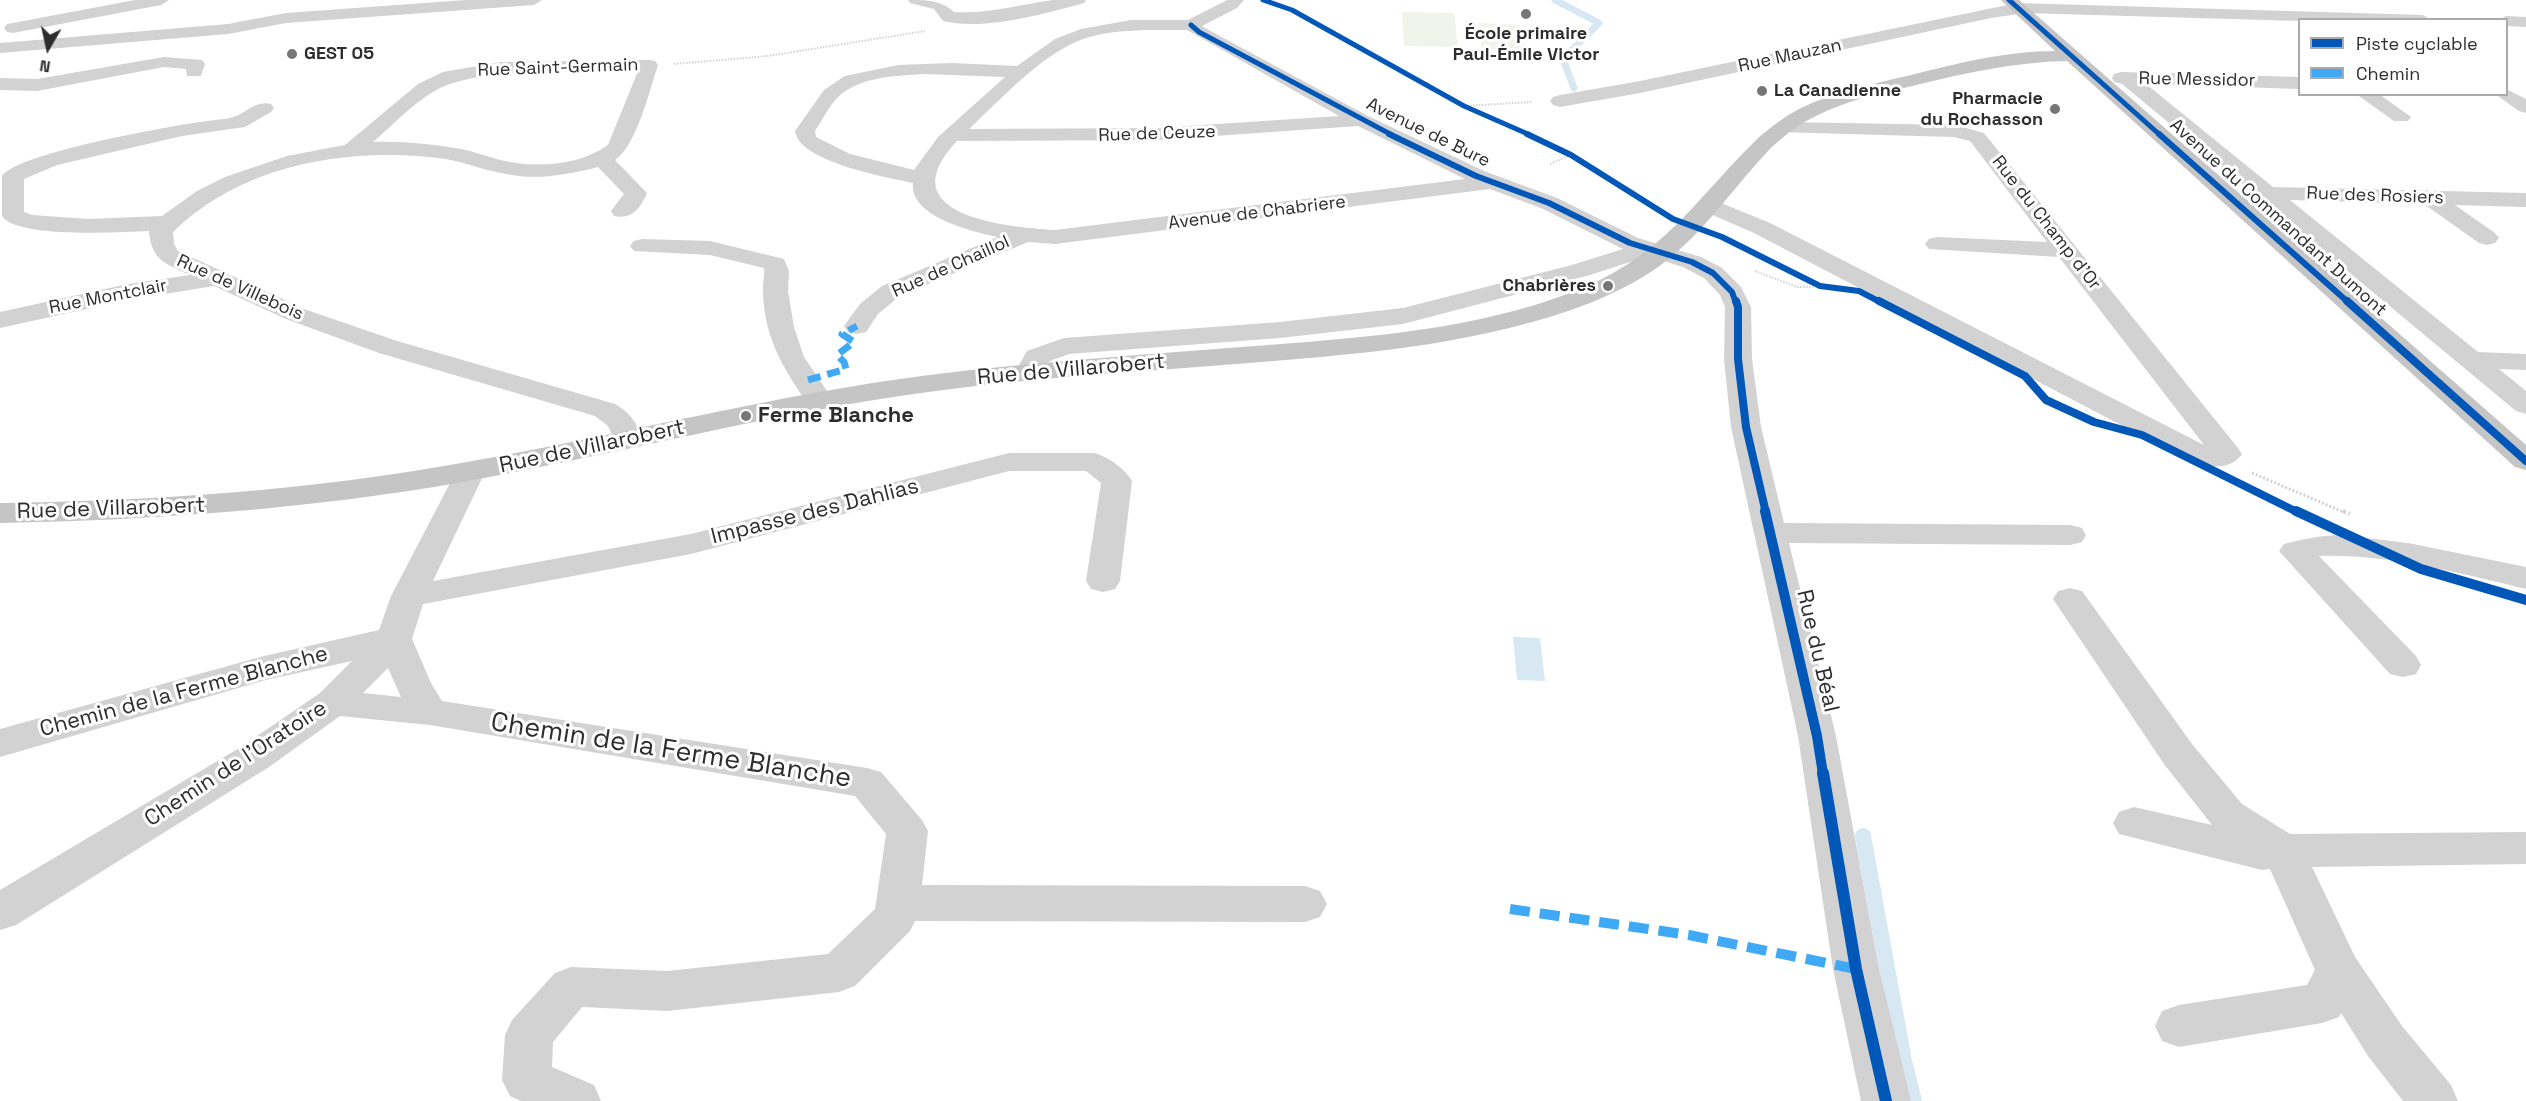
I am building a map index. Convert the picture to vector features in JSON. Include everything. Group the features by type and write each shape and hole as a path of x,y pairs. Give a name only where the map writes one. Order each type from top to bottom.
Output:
{"main road":[{"path":"2017,7 2007,17 2007,20 2046,56"},
{"name":"Avenue du Commandant Dumont","path":"2017,7 2526,460"},
{"name":"Rue de Villarobert","path":"0,513 169,509 264,501 470,472 820,401 924,384 1029,372 1422,339 1553,308 1608,286 1647,264 1653,251 1708,205 1761,146 1797,117 1826,103 1862,92 1961,69 2025,57 2070,56"}],"street":[{"path":"0,32 161,0"},
{"path":"0,48 228,29 286,18 534,0"},
{"path":"916,0 940,6 949,17 981,18 1078,0"},
{"path":"1021,236 994,231 944,212 930,200 923,188 923,179 935,154 1021,72 1052,47 1087,33 1119,26 1191,25 1231,5 1236,0"},
{"path":"2198,0 2217,14"},
{"path":"2341,0 2370,18"},
{"path":"286,18 278,6 290,1"},
{"name":"Rue Mauzan","path":"1560,101 1640,87 2017,7 2341,18"},
{"path":"226,12 249,14 256,23"},
{"path":"0,42 50,28 191,15"},
{"path":"2508,21 2526,22"},
{"name":"Avenue de Bure","path":"1191,25 1199,32 1361,120 1493,182 1549,202 1611,235 1653,251"},
{"path":"0,57 78,72 83,77"},
{"path":"0,84 37,85 173,61 196,64 195,72"},
{"name":"Rue Saint-Germain","path":"350,151 425,88 450,76 501,68 649,65"},
{"name":"Rue de Villebois","path":"627,439 619,418 605,410 388,347 295,314 169,256 162,244 161,230 189,204 253,173 285,163 350,151 380,148 432,151 512,169 532,170 583,164 601,158 614,151 621,140 649,65"},
{"path":"923,179 866,166 814,146 806,139 805,131 830,95 838,88 876,74 922,69 1021,72"},
{"name":"Rue Messidor","path":"2095,78 2267,82 2298,92"},
{"path":"2128,79 2526,405"},
{"path":"2508,88 2526,88"},
{"path":"2368,96 2401,117"},
{"path":"2507,96 2526,107"},
{"path":"2128,107 2164,108"},
{"path":"167,223 51,225 26,222 13,216 13,176 24,169 51,160 182,130 238,123 264,108"},
{"name":"Rue de Ceuze","path":"953,135 1043,137 1182,134 1265,130 1361,120"},
{"name":"Rue du Champ d'Or","path":"1708,205 1762,228 2178,443 2215,458 2228,454 2068,250 1973,134 1954,130 1782,128"},
{"path":"601,158 636,193 632,202 622,211"},
{"name":"Avenue de Chabriere","path":"1021,236 1085,235 1493,182"},
{"name":"Rue des Rosiers","path":"2225,192 2526,201"},
{"path":"2430,198 2487,238"},
{"name":"Rue de Chaillol","path":"857,326 869,309 891,291 1021,236"},
{"path":"642,246 676,244 714,247 775,264 777,271 775,291 791,358 820,401"},
{"path":"1937,244 2068,250"},
{"name":"Rue du Béal","path":"1653,251 1692,262 1713,273 1732,292 1737,307 1738,359 1746,427 1817,736 1856,969 1886,1101"},
{"name":"Rue Montclair","path":"0,320 128,292 217,278"},
{"path":"2470,360 2526,362"},
{"name":"Impasse des Dahlias","path":"408,596 691,544 1009,462 1095,462 1117,481 1103,581"},
{"name":"Chemin de l'Oratoire","path":"0,912 255,757 333,702 394,639 408,596 470,472"},
{"path":"1770,532 2070,535"},
{"path":"2403,665 2296,551 2306,546 2329,544 2372,547 2526,578"},
{"path":"2070,599 2178,754 2227,815 2283,851 2338,970 2385,1041 2433,1101"},
{"path":"394,639 412,685 430,712"},
{"name":"Chemin de la Ferme Blanche","path":"0,743 264,668 394,639"},
{"name":"Chemin de la Ferme Blanche","path":"333,702 430,712 867,783 907,831 894,918 839,972 667,991 571,987 529,1035 527,1080 576,1101"},
{"path":"2133,823 2262,853 2526,848"},
{"path":"898,903 1305,904"},
{"path":"2179,1026 2322,1003 2338,970"}],"path":[{"path":"649,65 748,58 848,45 969,23 981,18"},
{"path":"1464,106 1560,101"},
{"path":"1550,164 1571,155"},
{"path":"1746,269 1797,287 1820,286"}],"shaded area":[{"path":"1402,12 1454,13 1458,47 1404,46"},
{"path":"1479,23 1520,25 1525,50 1482,49"},
{"path":"1513,637 1540,638 1545,681 1517,680"}],"waterway":[{"path":"1555,0 1599,23 1563,59 1574,88"},
{"path":"1863,836 1904,1061 1914,1101"}],"marked path":[{"path":"808,380 846,369 844,362 837,355 854,342 842,334 857,326"},
{"path":"1510,909 1689,935 1856,969"}],"cycle path":[{"path":"1263,0 1292,10 1464,106 1571,155 1673,219 1722,237 1820,286 1859,291 2025,376 2046,400 2094,422 2142,435 2304,515 2421,569 2526,600"},
{"path":"2009,0 2526,461"},
{"path":"1191,25 1199,32 1361,120 1476,176 1549,203 1630,243 1692,262 1713,273 1732,292 1738,307 1738,359 1746,427 1817,736 1856,969 1886,1101"}],"place":[{"name":"École primaire Paul-Émile Victor","path":"1526,14"},
{"name":"GEST 05","path":"292,54"},
{"name":"La Canadienne","path":"1762,91"},
{"name":"Pharmacie du Rochasson","path":"2055,109"},
{"name":"Chabrières","path":"1608,286"},
{"name":"Ferme Blanche","path":"746,416"}]}
